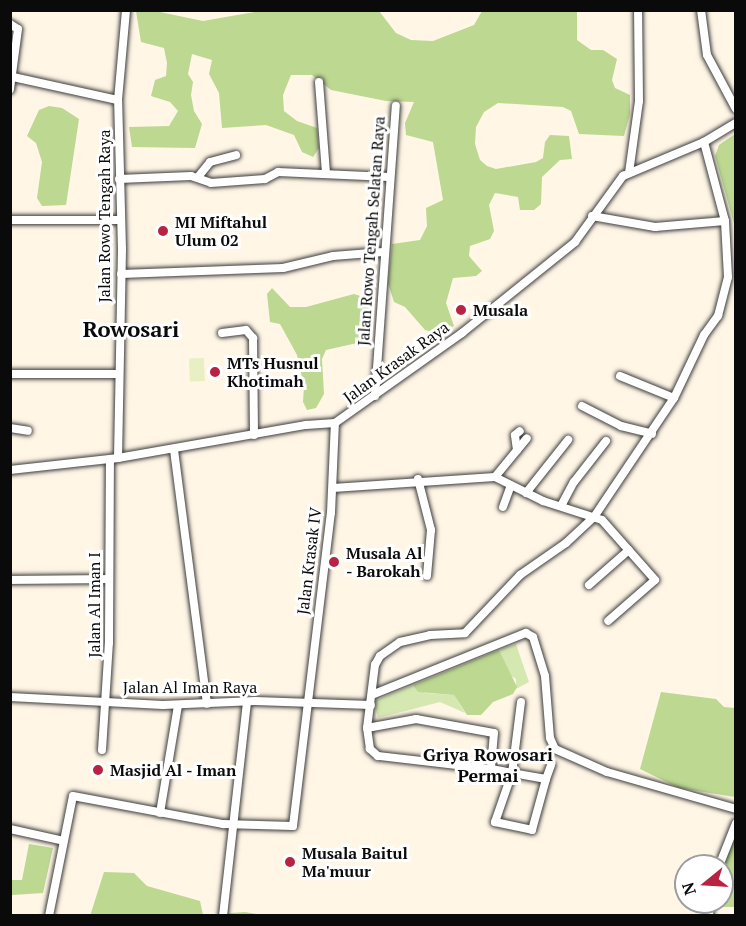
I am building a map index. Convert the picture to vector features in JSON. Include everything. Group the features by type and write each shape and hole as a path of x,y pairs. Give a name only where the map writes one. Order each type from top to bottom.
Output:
{"street":[{"name":"Jalan Rowo Tengah Raya","path":"114,459 121,274 118,100 126,10"},
{"path":"629,173 639,101 638,10"},
{"path":"701,10 707,55 735,110"},
{"path":"10,24 18,29 10,89"},
{"path":"13,77 118,100"},
{"path":"319,82 327,173"},
{"name":"Jalan Rowo Tengah Selatan Raya","path":"375,396 383,252 396,106"},
{"path":"629,173 704,142 735,123"},
{"path":"546,779 491,769 374,754 367,728 374,694 375,665 386,649 430,635 465,633 520,575 566,543 594,517 652,434 674,398 704,335 718,316 725,295 728,259 725,221 704,142"},
{"path":"198,177 210,162 236,155"},
{"path":"119,179 198,177 211,183 265,179 279,172 389,177"},
{"name":"Jalan Krasak Raya","path":"10,470 114,459 335,423 375,396 575,242 614,185 629,173"},
{"path":"592,216 655,227 725,221"},
{"path":"10,220 120,220"},
{"path":"121,274 283,268 333,256 383,252"},
{"path":"222,333 246,330 253,338 254,435"},
{"path":"10,374 118,374"},
{"path":"620,376 674,398"},
{"path":"582,406 621,426 652,434"},
{"name":"Jalan Krasak IV","path":"235,825 291,828 309,703 333,488 335,423"},
{"path":"10,428 28,431"},
{"path":"517,450 515,435 520,431"},
{"path":"495,477 527,438"},
{"path":"526,493 568,440"},
{"path":"561,506 570,487 606,441"},
{"path":"174,450 207,704"},
{"name":"Jalan Al Iman I","path":"102,750 106,702 108,579 114,459"},
{"path":"333,488 418,479 495,477 526,493 602,520 628,550 645,565 654,581 608,621"},
{"path":"418,479 431,530 427,576"},
{"path":"504,507 510,485"},
{"path":"589,585 628,550"},
{"path":"10,580 108,579"},
{"path":"374,694 526,633 533,637 545,676 550,738 555,749 607,772 735,809"},
{"name":"Jalan Al Iman Raya","path":"10,697 178,705 247,702 370,705"},
{"path":"223,915 235,825 247,702"},
{"path":"521,702 512,773 495,820 500,825 532,830 551,765"},
{"path":"160,813 178,705"},
{"path":"367,728 416,719 494,733 491,769"},
{"path":"49,915 73,796 235,825"},
{"path":"723,854 735,823"},
{"path":"10,830 64,841"}],"green space":[{"path":"136,11 155,11 203,21 260,11 379,11 396,33 411,40 433,41 474,25 482,11 577,11 577,40 591,50 603,50 617,59 612,80 615,88 630,95 630,114 624,136 579,134 571,111 563,107 498,103 484,112 476,127 475,144 480,160 487,166 496,169 536,162 543,158 545,142 550,135 569,136 572,159 560,160 542,177 541,204 534,210 520,210 518,197 495,193 489,205 494,231 490,239 470,246 469,256 482,271 476,276 453,278 446,303 454,326 436,333 425,330 405,307 394,302 388,283 392,244 420,240 427,226 426,208 443,200 433,142 406,135 405,123 414,102 386,101 331,90 312,75 291,75 283,95 284,111 297,121 317,128 319,148 313,157 302,152 294,135 266,125 222,128 219,93 209,74 212,60 192,54 188,74 193,82 191,95 194,111 202,124 195,148 132,147 129,127 169,126 178,111 170,102 151,96 155,80 166,76 167,63 164,48 141,42"},
{"path":"49,106 62,108 79,119 66,205 42,206 37,198 42,162 36,143 27,136 39,110"},
{"path":"735,134 735,227 715,156 719,145"},
{"path":"272,288 290,307 306,307 354,294 370,299 366,341 326,350 322,359 324,394 316,408 307,410 303,402 304,386 297,355 280,324 270,322 267,294"},
{"path":"204,358 205,381 190,382 189,359"},
{"path":"516,644 529,682 516,689 516,679 508,674 499,650"},
{"path":"499,650 517,687 513,694 493,702 481,715 467,715 454,695 418,692 413,685"},
{"path":"413,685 425,693 454,695 465,713 440,702 378,718 374,701"},
{"path":"661,692 716,699 724,707 735,708 735,797 679,788 640,769"},
{"path":"735,836 735,907 734,854 728,854"},
{"path":"29,844 53,848 43,893 12,895 11,900 11,880 22,880"},
{"path":"104,872 134,873 147,886 200,901 203,915 245,912 262,915 90,916"}],"place":[{"name":"MI Miftahul Ulum 02","path":"163,231"},
{"name":"Musala","path":"461,310"},
{"name":"MTs Husnul Khotimah","path":"215,372"},
{"name":"Musala Al - Barokah","path":"334,562"},
{"name":"Masjid Al - Iman","path":"98,770"},
{"name":"Musala Baitul Ma'muur","path":"290,862"}],"district":[{"name":"Rowosari","path":"131,329"},
{"name":"Griya Rowosari Permai","path":"488,765"}]}
